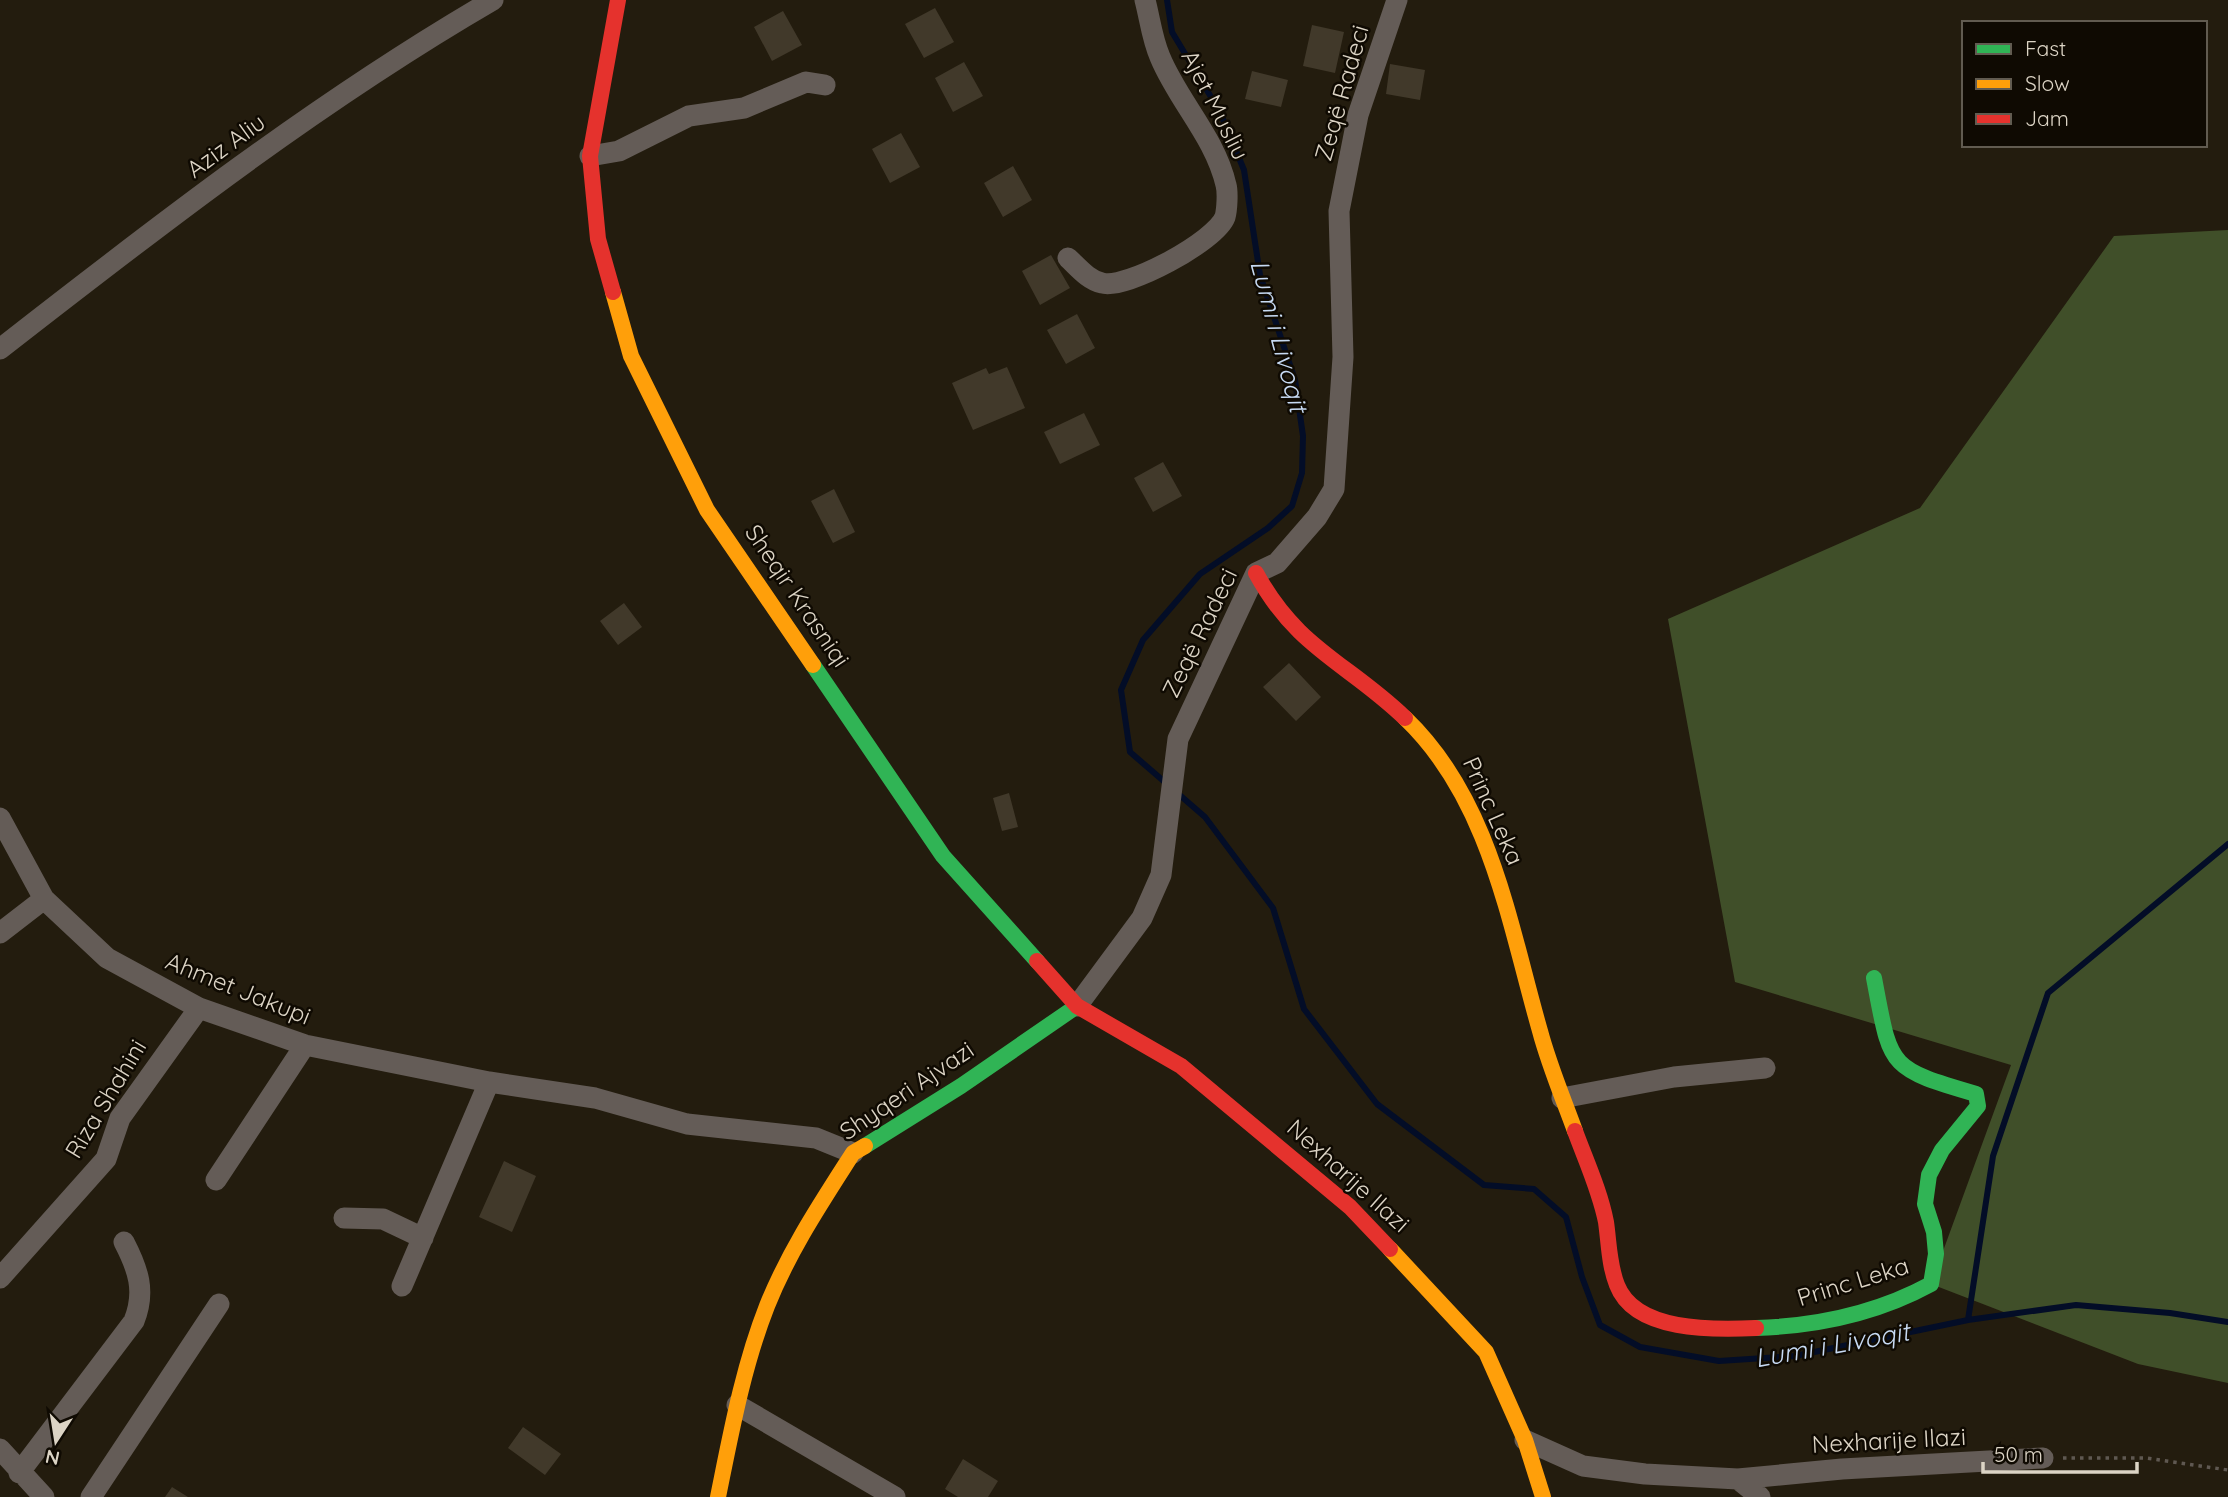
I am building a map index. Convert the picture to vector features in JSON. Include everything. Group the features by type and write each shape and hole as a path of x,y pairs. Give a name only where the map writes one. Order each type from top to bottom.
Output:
{"street":[{"name":"Aziz Aliu","path":"0,349 142,238 366,78 493,0"},
{"name":"Sheqir Krasniqi","path":"618,0 590,156 598,239 631,356 707,510 943,856 1077,1006"},
{"name":"Ajet Musliu","path":"1068,258 1088,276 1103,284 1125,281 1168,261 1209,236 1225,217 1227,187 1205,133 1160,58 1145,0"},
{"name":"Zeqë Radeci","path":"1077,1006 1142,918 1161,875 1178,739 1256,573 1277,563 1317,517 1334,489 1343,357 1339,211 1358,115 1397,0"},
{"path":"590,156 619,151 689,116 744,108 806,82 825,85"},
{"name":"Princ Leka","path":"1256,573 1264,592 1300,638 1405,717 1443,759 1471,816 1512,922 1543,1043 1602,1210 1616,1280 1628,1304 1652,1321 1711,1328 1771,1330 1820,1323 1895,1302 1931,1284 1935,1260 1932,1225 1925,1205 1928,1183 1946,1141 1978,1106 1976,1094 1907,1071 1884,1038 1874,978"},
{"name":"Ahmet Jakupi","path":"0,818 44,898 107,958 198,1008 305,1045 489,1082 595,1098 687,1124 816,1138 853,1153"},
{"path":"0,933 44,898"},
{"name":"Shyqeri Ajvazi","path":"718,1497 737,1405 767,1307 802,1233 853,1153 961,1086 1077,1006"},
{"name":"Nexharije Ilazi","path":"1077,1006 1181,1066 1350,1207 1486,1352 1525,1440 1544,1497"},
{"name":"Riza Shahini","path":"0,1279 106,1159 120,1118 198,1008"},
{"path":"216,1181 305,1045"},
{"path":"1562,1098 1674,1077 1765,1068"},
{"path":"402,1286 489,1082"},
{"path":"344,1218 383,1219 423,1238"},
{"path":"19,1472 134,1321 142,1301 139,1270 124,1242"},
{"path":"90,1497 219,1304"},
{"path":"737,1405 895,1497"},
{"name":"Nexharije Ilazi","path":"1525,1440 1583,1466 1645,1474 1738,1479 1842,1469 2043,1458"},
{"path":"0,1449 44,1497"},
{"path":"1738,1479 1760,1497"}],"path":[{"path":"2043,1458 2146,1458 2228,1470"}],"green space":[{"path":"2228,230 2228,1383 2138,1364 1931,1284 2011,1065 1735,982 1668,619 1920,508 2114,236"}],"building":[{"path":"935,8 954,42 924,58 905,24"},
{"path":"783,11 802,45 772,61 754,27"},
{"path":"1312,25 1344,32 1335,73 1303,66"},
{"path":"964,62 983,96 953,112 935,78"},
{"path":"1390,64 1425,70 1420,100 1386,94"},
{"path":"1252,71 1288,80 1281,107 1245,99"},
{"path":"901,133 920,167 890,183 872,149"},
{"path":"1013,166 1032,200 1003,217 984,183"},
{"path":"1051,255 1070,288 1040,305 1022,271"},
{"path":"1077,314 1095,348 1066,364 1047,330"},
{"path":"1007,367 1025,408 973,430 952,383 986,368 989,374"},
{"path":"1084,413 1100,445 1060,464 1044,432"},
{"path":"1163,462 1182,496 1153,512 1134,478"},
{"path":"834,489 855,532 833,543 811,501"},
{"path":"624,603 642,627 618,645 600,621"},
{"path":"1289,663 1321,697 1296,721 1263,687"},
{"path":"1009,793 1018,827 1002,831 993,798"},
{"path":"504,1161 536,1176 512,1232 479,1217"},
{"path":"523,1427 561,1454 545,1475 508,1448"},
{"path":"963,1459 998,1481 988,1497 958,1497 945,1489"},
{"path":"172,1487 188,1497 165,1497"}],"waterway":[{"name":"Lumi i Livoqit","path":"1167,0 1172,32 1220,112 1244,170 1260,275 1295,380 1303,436 1302,473 1292,506 1268,528 1200,574 1143,640 1121,690 1130,752 1167,784"},
{"name":"Lumi i Livoqit","path":"1175,791 1205,817 1273,908 1304,1009 1377,1104 1484,1185 1534,1189 1566,1217 1582,1277 1600,1325 1640,1347 1719,1361 1795,1356 1968,1320 2076,1305 2170,1313 2228,1322"},
{"path":"1968,1320 1993,1156 2048,993 2228,844"}],"traffic: fast":[{"path":"813,665 943,856 1037,961"},
{"path":"1756,1328 1824,1321 1868,1311 1931,1284 1936,1254 1934,1232 1925,1204 1929,1175 1942,1150 1978,1106 1976,1094 1924,1077 1898,1060 1884,1030 1874,978"},
{"path":"865,1146 961,1086 1077,1006"}],"traffic: slow":[{"path":"613,292 631,356 707,510 813,665"},
{"path":"1405,718 1434,750 1458,786 1477,824 1493,864 1540,1031 1575,1131"},
{"path":"718,1497 744,1376 767,1306 785,1266 818,1209 853,1153 865,1146"},
{"path":"1390,1249 1486,1352 1525,1440 1543,1497"}],"traffic: jam":[{"path":"613,292 598,239 590,156 618,0"},
{"path":"1256,573 1272,599 1306,638 1405,718"},
{"path":"1037,961 1077,1006 1181,1066 1350,1207 1390,1249"},
{"path":"1575,1131 1603,1210 1614,1277 1626,1300 1640,1312 1677,1325 1719,1329 1756,1328"}]}
